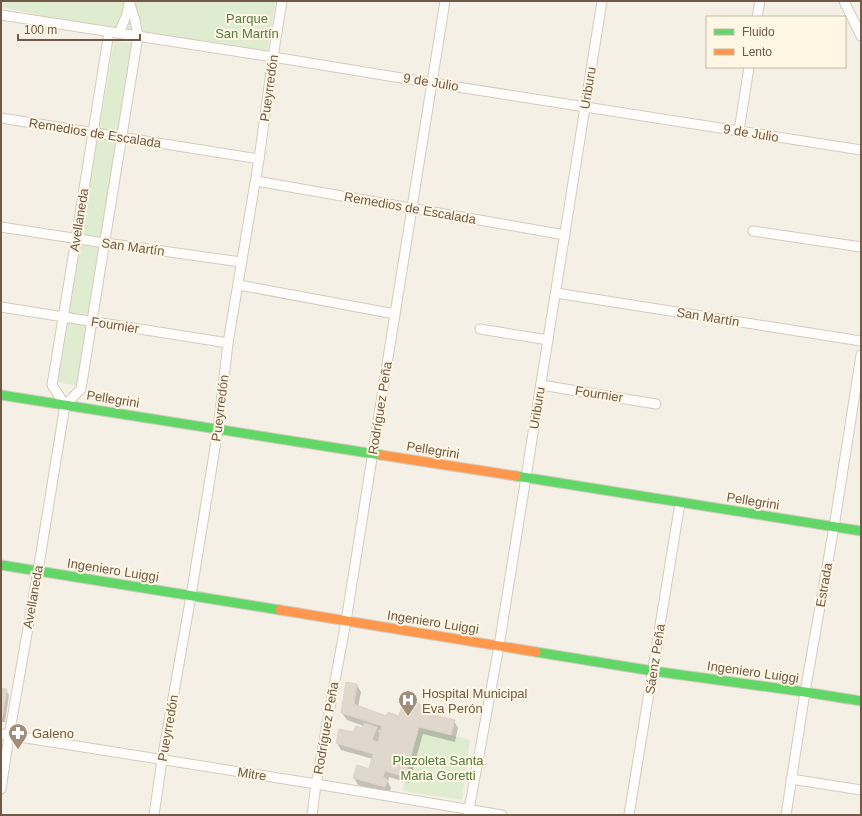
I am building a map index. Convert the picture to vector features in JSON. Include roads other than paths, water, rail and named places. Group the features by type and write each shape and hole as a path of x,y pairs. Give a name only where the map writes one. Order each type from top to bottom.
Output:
{"street":[{"path":"119,33 127,14 129,1"},
{"path":"64,405 81,389 105,243 138,36 129,1"},
{"name":"Pueyrredón","path":"154,815 218,429 228,343 256,181 282,1"},
{"name":"Rodríguez Peña","path":"312,815 316,784 346,621 445,1"},
{"name":"Uriburu","path":"469,813 499,646 602,1"},
{"path":"758,16 760,1"},
{"path":"844,1 861,36"},
{"name":"9 de Julio","path":"1,15 273,56 432,83 861,150"},
{"name":"Avellaneda","path":"1,789 5,735 38,571 64,405 52,385 109,32"},
{"path":"738,131 749,68"},
{"name":"Remedios de Escalada","path":"1,118 259,159"},
{"name":"Remedios de Escalada","path":"256,181 565,235"},
{"name":"San Martín","path":"1,227 242,262"},
{"path":"753,231 861,247"},
{"path":"238,285 395,314"},
{"name":"San Martín","path":"556,293 861,341"},
{"name":"Fournier","path":"1,307 228,343"},
{"path":"480,329 548,340"},
{"name":"Estrada","path":"786,815 861,355"},
{"name":"Fournier","path":"541,385 656,404"},
{"name":"Pellegrini","path":"1,395 861,531"},
{"name":"Sáenz Peña","path":"629,815 680,503"},
{"name":"Ingeniero Luiggi","path":"1,565 653,671 861,701"},
{"name":"Mitre","path":"5,735 316,784 469,813 502,815"},
{"path":"791,779 861,790"}],"place":[{"name":"Hospital Municipal Eva Perón","path":"408,717"},
{"name":"Galeno","path":"18,750"}],"park label":[{"name":"Parque San Martín","path":"247,26"},
{"name":"Plazoleta Santa Maria Goretti","path":"438,768"}]}
